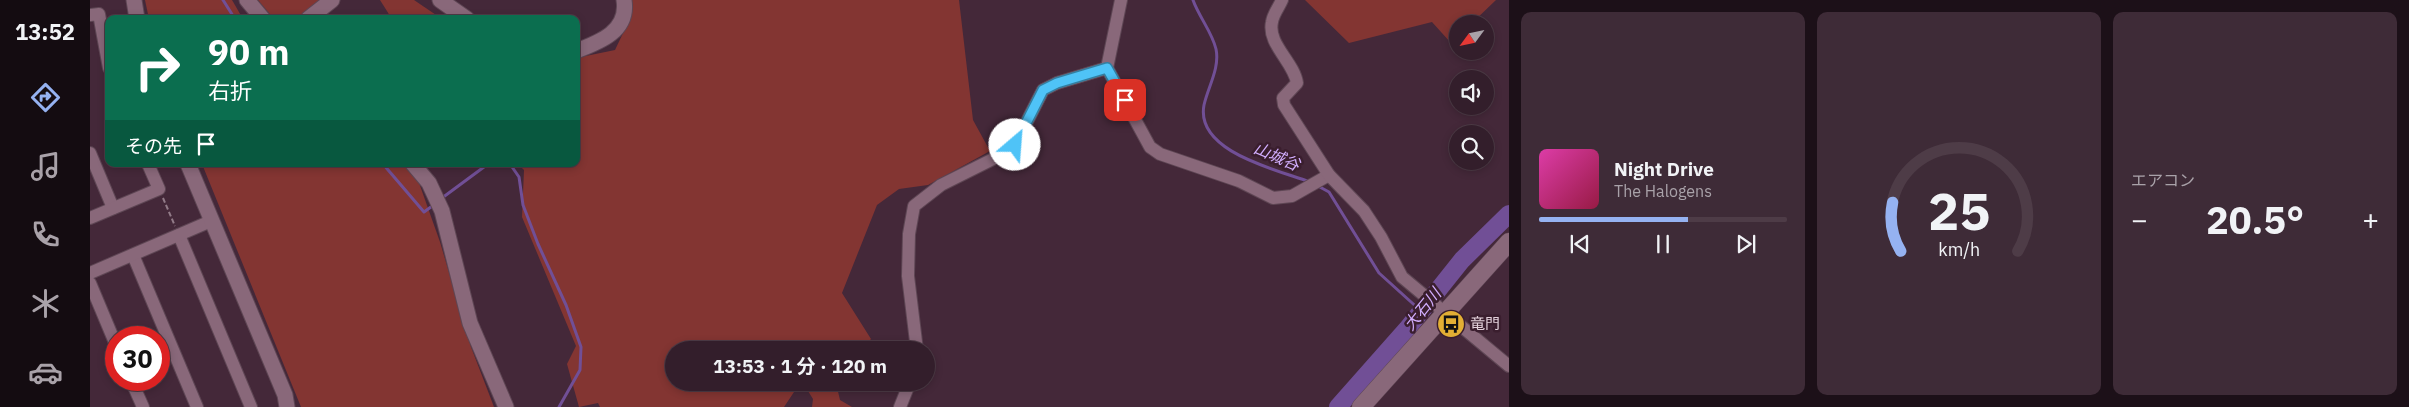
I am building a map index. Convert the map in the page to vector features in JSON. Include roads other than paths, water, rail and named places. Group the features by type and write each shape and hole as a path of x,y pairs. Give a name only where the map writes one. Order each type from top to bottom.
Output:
{"main road":[{"path":"1361,407 1441,311 1509,242"}],"street":[{"path":"134,0 136,15"},
{"path":"247,0 260,15"},
{"path":"313,15 332,0"},
{"path":"440,0 461,15"},
{"path":"580,49 602,40 616,30 626,10 624,0"},
{"path":"1121,0 1107,68 1150,147 1160,154 1239,181 1273,198 1292,196 1329,175"},
{"path":"1282,0 1272,20 1271,33 1296,75 1297,83 1283,98 1284,106 1329,175 1364,211 1381,236 1402,277 1509,366"},
{"path":"90,15 99,14 105,46"},
{"path":"916,341 908,276 909,234 914,206 941,185 1001,155 1015,145 1043,90 1057,83 1107,68"},
{"path":"90,153 113,208"},
{"path":"90,218 159,189 149,167"},
{"path":"189,167 285,395 288,407"},
{"path":"416,167 429,183 442,210 470,322 506,407"},
{"path":"90,273 211,220"},
{"path":"179,234 250,407"},
{"path":"133,255 197,407"},
{"path":"90,284 108,326"},
{"path":"135,391 142,407"},
{"path":"900,407 906,391"}],"waterway":[{"path":"223,0 232,15"},
{"name":"山城谷","path":"1193,0 1212,37 1217,56 1215,70 1204,105 1205,121 1212,135 1225,147 1242,157 1310,182"},
{"path":"386,167 424,212 435,204"},
{"path":"442,198 484,167"},
{"path":"512,167 519,177 523,205 538,244 566,305 581,347 580,370 559,407"},
{"name":"山城谷","path":"1318,186 1329,192 1379,273 1421,311"},
{"name":"山城谷","path":"1338,407 1407,329 1462,260 1509,214"}],"place":[{"name":"竜門","path":"1451,324"}],"water label":[{"name":"大石川","path":"1422,309"}]}
